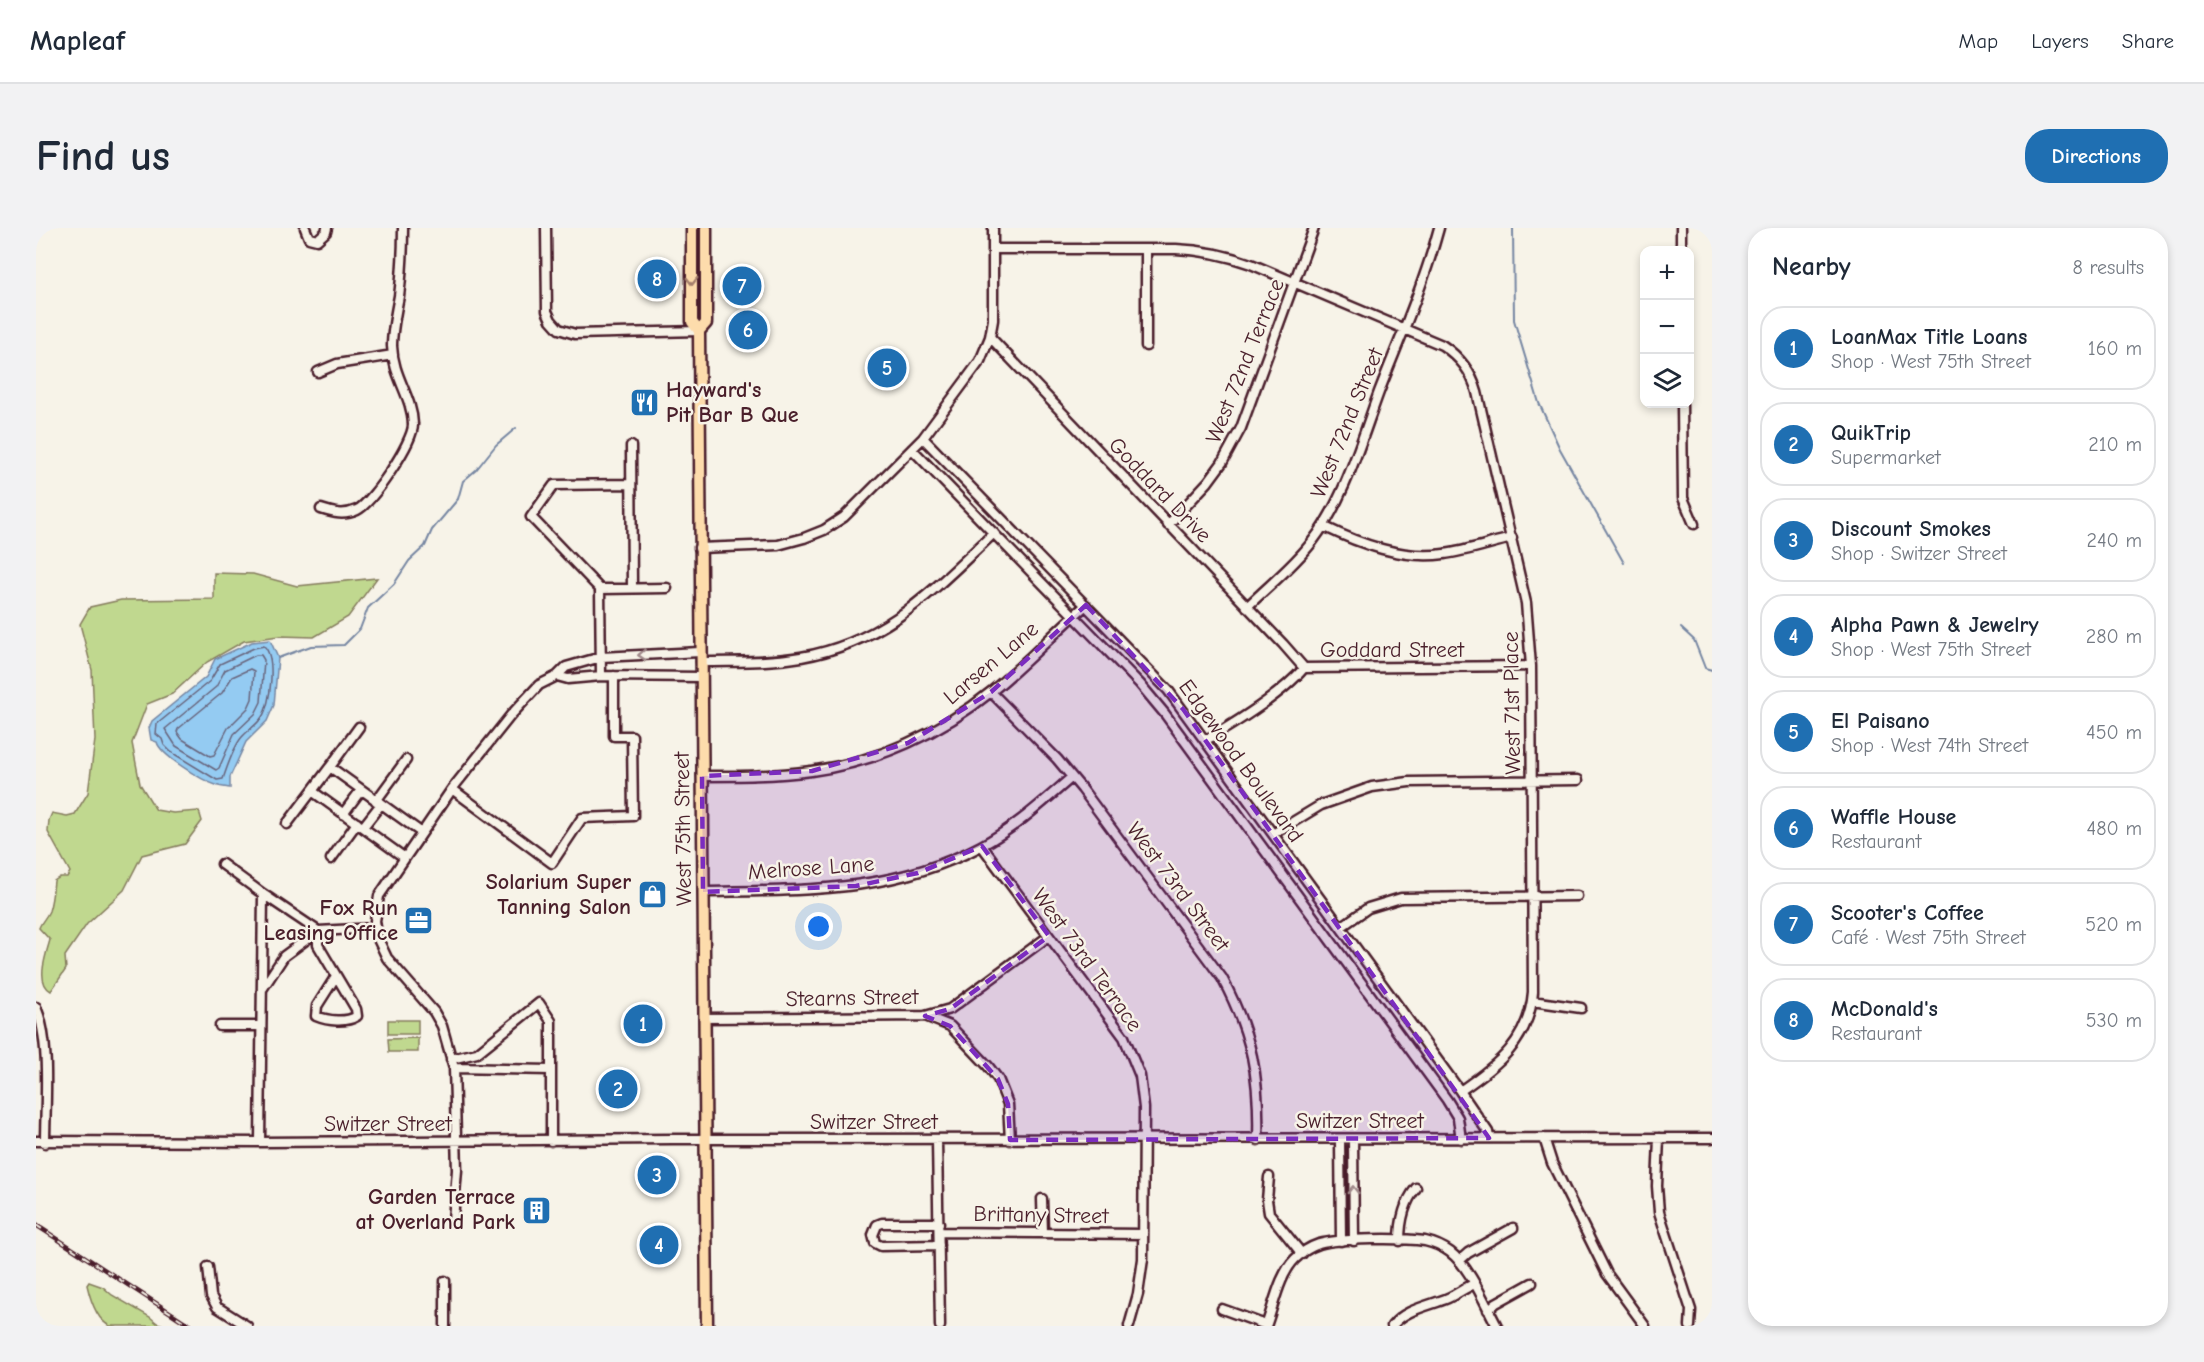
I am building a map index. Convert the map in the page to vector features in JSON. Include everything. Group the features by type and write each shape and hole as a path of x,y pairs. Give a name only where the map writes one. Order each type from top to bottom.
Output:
{"main road":[{"name":"West 75th Street","path":"692,228 692,322 699,331 707,1326"},
{"name":"West 75th Street","path":"699,331 706,323 706,228"}],"street":[{"path":"305,228 309,238 317,240 327,228"},
{"path":"321,509 338,514 358,510 374,494 397,461 414,428 413,408 401,386 393,363 392,343 404,256 403,228"},
{"path":"546,228 547,311 551,320 559,328 566,332 588,334 699,331"},
{"path":"699,548 778,545 824,530 844,517 923,438 980,361 990,337 993,320 993,228"},
{"name":"West 72nd Terrace","path":"1168,525 1208,482 1232,446 1248,412 1314,228"},
{"name":"West 72nd Street","path":"1247,607 1301,555 1330,515 1404,328 1439,228"},
{"path":"1680,228 1681,246"},
{"name":"West 71st Place","path":"993,249 1195,249 1222,254 1404,328 1451,350 1470,374 1477,392 1526,603 1531,666 1532,1001 1520,1035 1508,1053 1492,1069 1460,1091"},
{"path":"1146,249 1146,346"},
{"name":"Goddard Drive","path":"990,337 1304,668"},
{"path":"318,372 337,364 393,356"},
{"path":"1682,408 1683,498 1694,524"},
{"name":"Edgewood Boulevard","path":"923,438 1168,690 1460,1091 1488,1132 1489,1138"},
{"path":"631,447 632,588"},
{"name":"Edgewood Boulevard","path":"912,449 1140,684 1181,734 1447,1100 1458,1118 1461,1139"},
{"path":"601,676 600,589 531,517 554,485 631,484"},
{"path":"1323,526 1383,549 1407,555 1426,556 1451,553 1512,538"},
{"path":"453,1220 457,1170 451,1059 442,1026 434,1012 387,958 375,928 375,910 379,896 452,789 511,715 539,686 557,676 566,667 601,657 772,660 800,657 838,648 886,626 920,603 994,533"},
{"path":"600,589 667,588"},
{"name":"Larsen Lane","path":"702,776 791,774 873,757 908,743 941,726 991,692 1086,605"},
{"name":"Goddard Street","path":"1206,740 1277,693 1304,668 1531,666"},
{"path":"557,676 568,679 601,676 701,677"},
{"path":"452,789 552,863 582,818 633,816 632,736 614,736 614,676"},
{"name":"West 73rd Street","path":"991,692 1072,777 1222,978 1235,1002 1254,1060 1258,1140"},
{"path":"287,824 360,727"},
{"path":"331,859 378,802 406,760"},
{"path":"330,767 422,833"},
{"name":"Melrose Lane","path":"703,892 828,889 856,886 918,873 982,846 1036,809 1072,777"},
{"path":"1273,834 1321,805 1349,793 1372,787 1408,782 1578,780"},
{"path":"343,814 361,790"},
{"path":"312,791 405,858"},
{"name":"West 73rd Terrace","path":"982,846 1107,1013 1130,1050 1142,1086 1143,1259 1138,1294 1129,1326"},
{"path":"222,864 318,931"},
{"path":"260,1142 263,894"},
{"path":"1341,927 1368,908 1401,898 1576,896"},
{"path":"262,989 284,956 318,931 375,928"},
{"path":"318,931 318,945 356,1009 357,1016 352,1020 325,1020 316,1016 318,1006 336,976"},
{"name":"Stearns Street","path":"704,1018 925,1016 950,1009 1049,936"},
{"path":"1532,1001 1581,1008"},
{"path":"451,1059 477,1053 539,1003 551,1020 551,1141"},
{"path":"36,1007 43,1034 45,1055 41,1142"},
{"path":"925,1016 950,1026 998,1079 1008,1104 1010,1140"},
{"path":"220,1026 261,1026"},
{"path":"453,1068 550,1070"},
{"path":"1544,1138 1552,1163 1607,1274 1645,1326"},
{"path":"1659,1138 1657,1203 1690,1310 1690,1326"},
{"name":"Switzer Street","path":"41,1142 1712,1138"},
{"path":"1353,1139 1354,1241"},
{"path":"937,1140 940,1326"},
{"path":"1340,1140 1341,1241"},
{"path":"1269,1177 1267,1200 1269,1213 1302,1254"},
{"path":"1400,1241 1401,1218 1416,1188"},
{"path":"1042,1199 1043,1233"},
{"name":"Brittany Street","path":"939,1245 881,1246 875,1243 873,1235 877,1225 882,1223 1043,1233 1143,1234"},
{"path":"1459,1261 1468,1253 1513,1228"},
{"path":"1222,1309 1266,1326 1287,1270 1302,1254 1319,1244 1341,1241 1400,1241 1432,1243 1451,1252 1474,1284 1497,1326"},
{"path":"208,1267 211,1296 217,1307 247,1326"},
{"path":"445,1281 445,1326"},
{"path":"1488,1310 1532,1283"},
{"path":"1392,1326 1398,1318 1407,1313 1450,1297 1474,1284"}],"highlighted area":[{"path":"1086,605 1183,709 1489,1138 1010,1140 1008,1104 998,1079 950,1026 925,1016 950,1009 1049,936 982,846 918,873 856,886 703,892 702,776 812,771 908,743 991,692"}],"green space":[{"path":"214,573 253,574 297,586 377,578 348,617 314,637 279,636 244,641 207,662 172,694 147,704 132,743 140,784 156,810 173,813 199,811 202,821 185,844 142,855 124,890 87,924 65,956 66,969 51,991 46,987 43,976 44,961 50,940 39,928 49,911 54,881 60,877 67,877 70,872 48,832 49,820 52,813 67,816 75,814 88,793 95,740 92,670 80,624 90,607 121,600 214,599"},
{"path":"388,1020 418,1020 418,1034 388,1034"},
{"path":"418,1038 418,1052 389,1052 388,1039"},
{"path":"89,1282 103,1287 157,1323 167,1326 110,1326 101,1319 94,1308 87,1285"}],"water":[{"path":"270,640 278,658 274,705 267,721 246,742 230,777 230,788 210,783 192,773 166,754 157,742 151,740 149,728 152,721 206,677 215,659 252,642"}],"waterway":[{"path":"1513,228 1514,320 1539,403 1560,449 1624,563"},
{"path":"278,658 311,646 344,645 360,629 368,608 394,584 409,561 425,546 432,530 458,499 463,481 476,470 496,445 516,428"},
{"path":"1681,628 1694,640 1705,668 1712,670"}],"railway":[{"path":"36,1225 191,1326"}],"place":[{"name":"McDonald's","path":"657,279"},
{"name":"Scooter's Coffee","path":"742,286"},
{"name":"Waffle House","path":"748,330"},
{"name":"El Paisano","path":"887,368"},
{"name":"Hayward's Pit Bar B Que","path":"645,403"},
{"name":"Solarium Super Tanning Salon","path":"652,895"},
{"name":"Fox Run Leasing Office","path":"419,921"},
{"name":"LoanMax Title Loans","path":"643,1024"},
{"name":"QuikTrip","path":"618,1089"},
{"name":"Discount Smokes","path":"657,1175"},
{"name":"Garden Terrace at Overland Park","path":"536,1210"},
{"name":"Alpha Pawn & Jewelry","path":"659,1245"}]}
